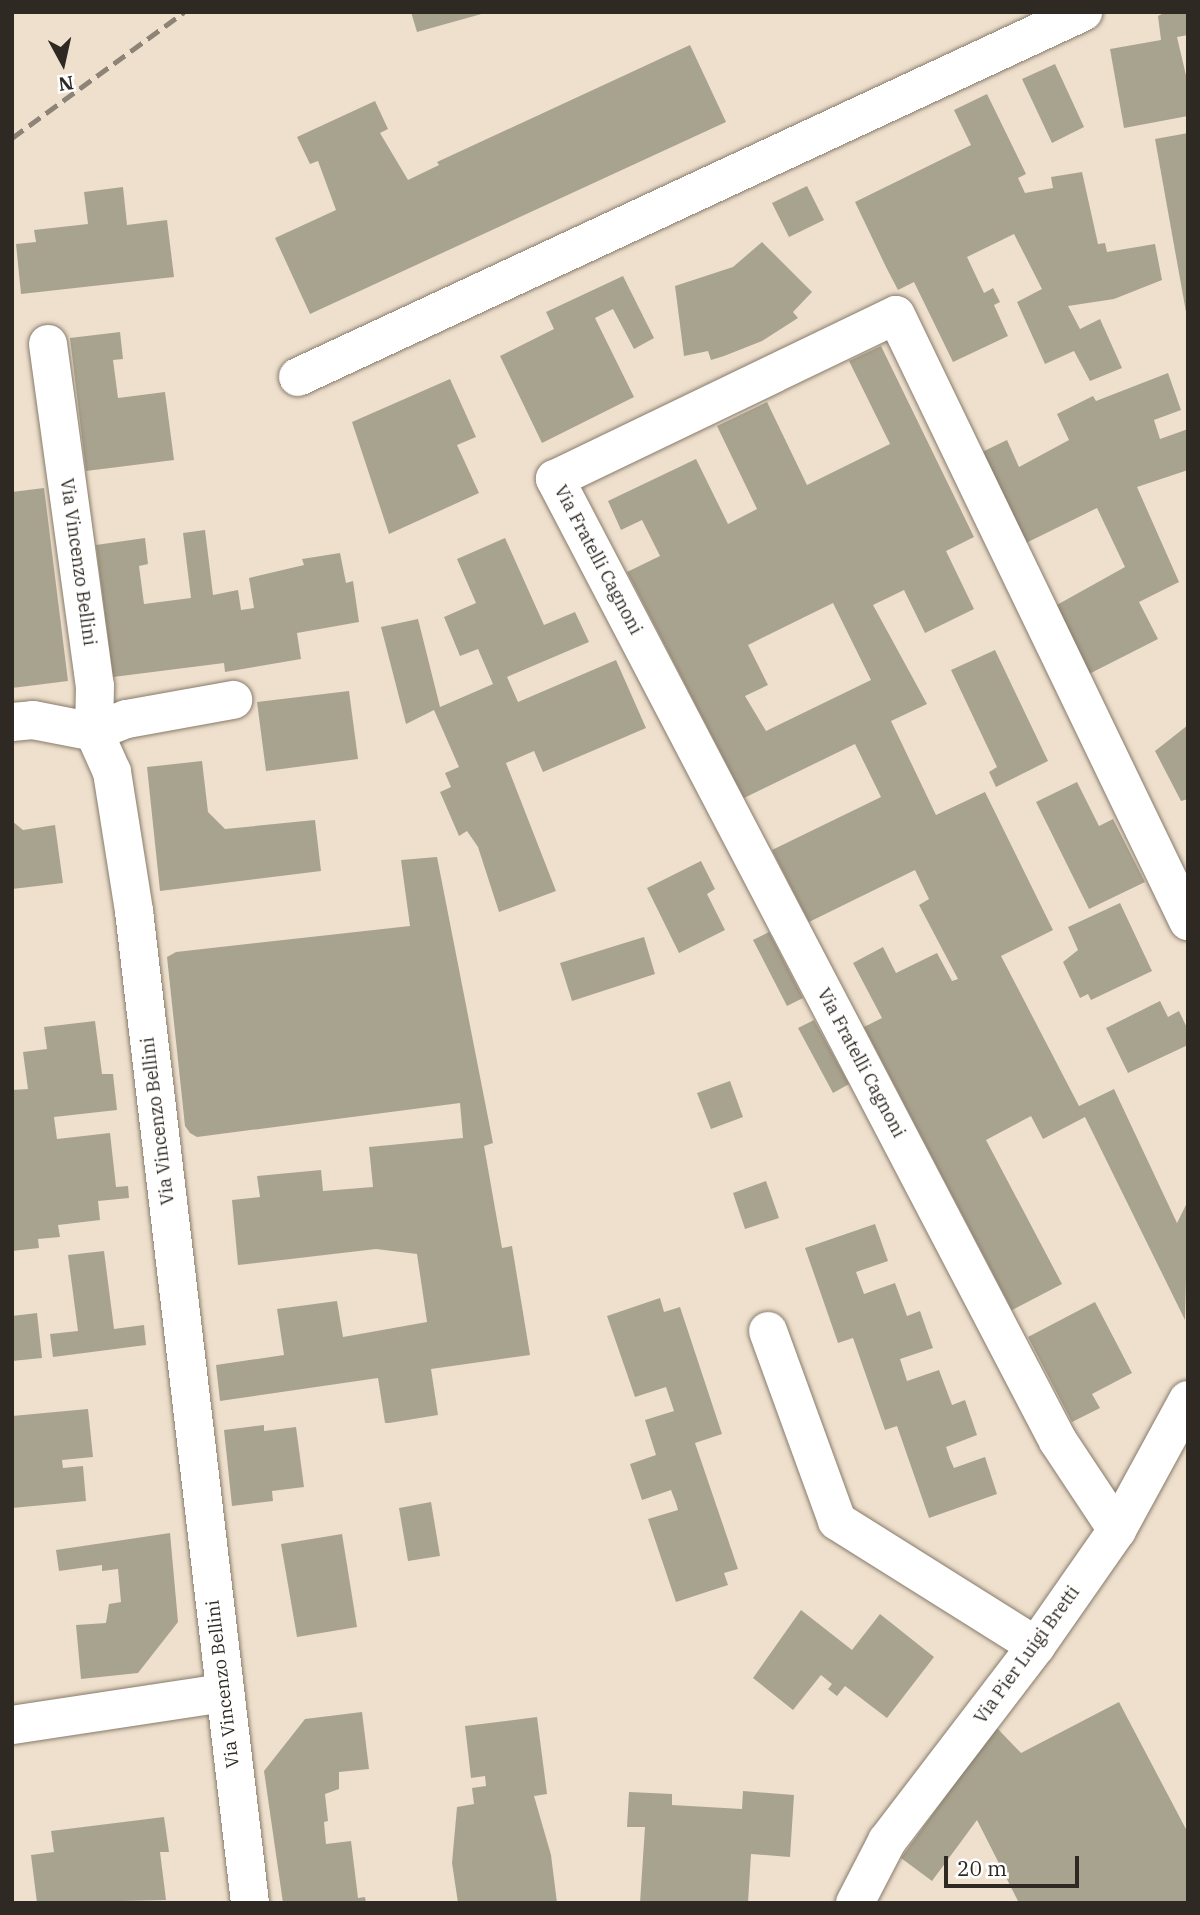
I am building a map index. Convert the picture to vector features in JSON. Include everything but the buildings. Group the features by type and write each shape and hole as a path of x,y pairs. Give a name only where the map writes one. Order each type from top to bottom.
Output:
{"street":[{"path":"298,377 1083,12"},
{"name":"Via Fratelli Cagnoni","path":"1117,1530 1058,1441 555,479 896,315 1188,921"},
{"name":"Via Vincenzo Bellini","path":"48,345 95,686 94,732 112,772 134,911 250,1903"},
{"path":"12,722 33,720 94,732 127,719 233,700"},
{"path":"768,1331 837,1521 1036,1646"},
{"name":"Via Pier Luigi Bretti","path":"855,1903 887,1841 1036,1646 1117,1530 1188,1400"},
{"path":"12,1725 224,1693"}],"railway":[{"path":"12,138 184,12"}]}
